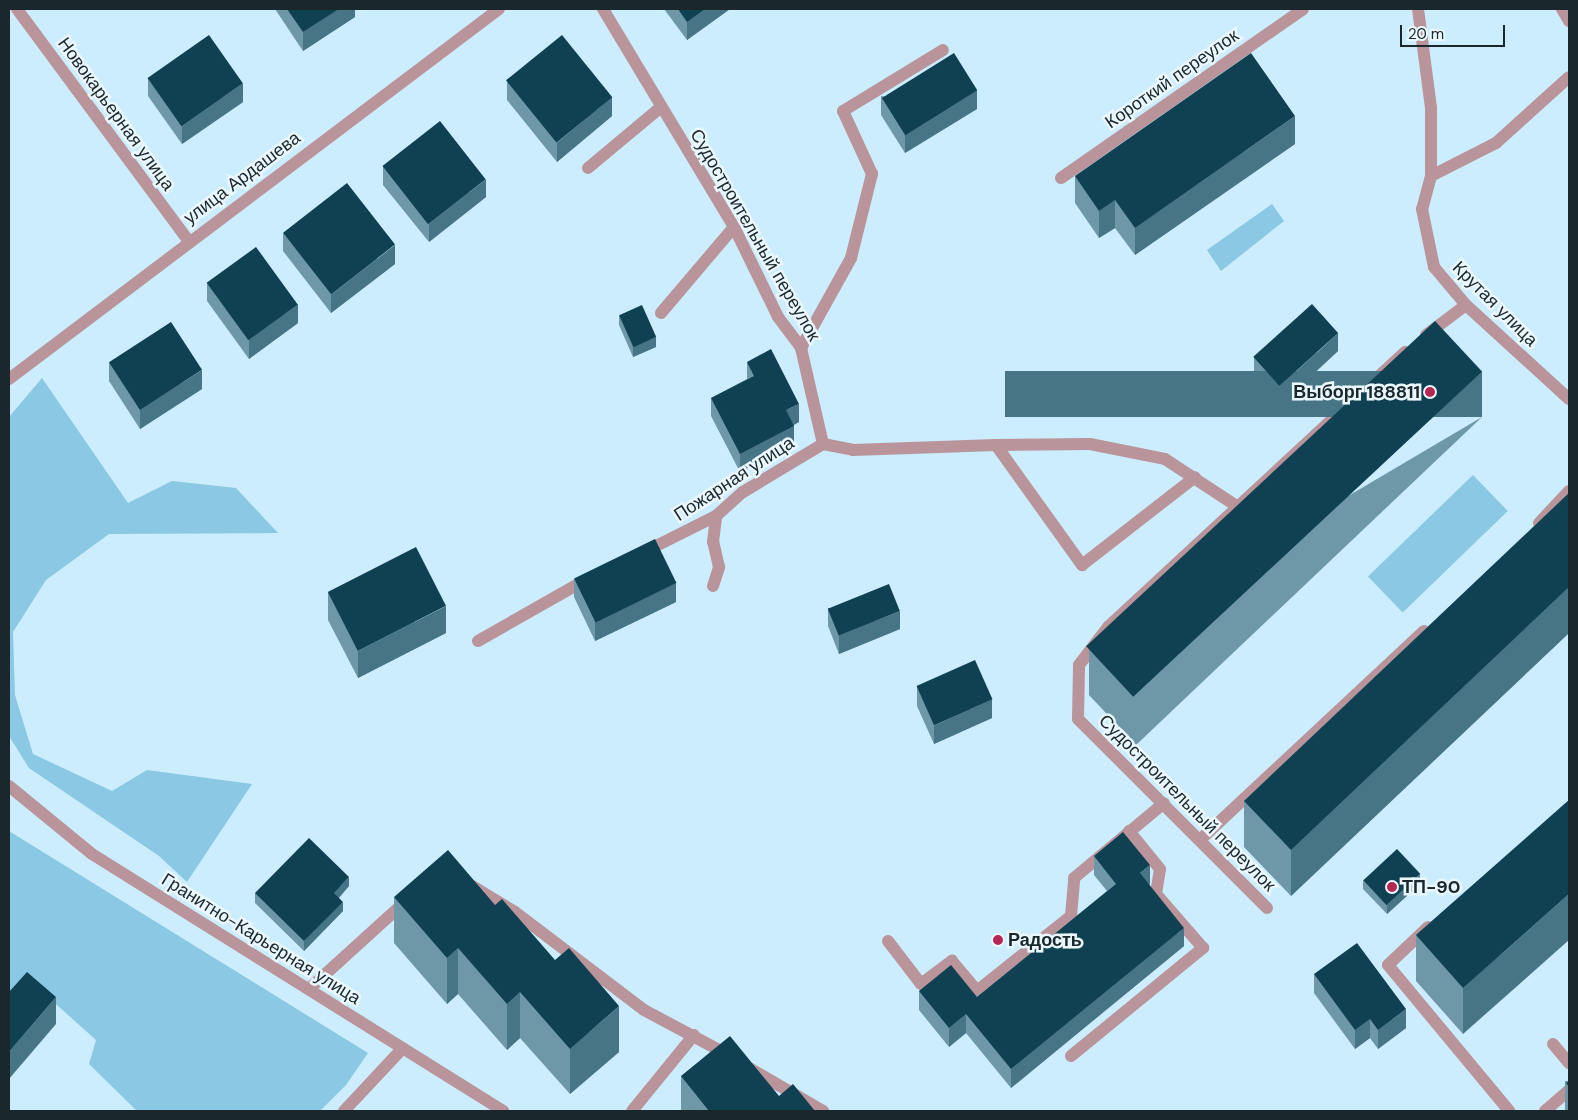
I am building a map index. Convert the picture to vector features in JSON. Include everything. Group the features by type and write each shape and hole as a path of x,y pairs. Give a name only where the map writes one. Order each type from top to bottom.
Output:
{"street":[{"name":"Новокарьерная улица","path":"17,9 188,240"},
{"name":"улица Ардашева","path":"9,379 188,240 499,9"},
{"name":"Судостроительный переулок","path":"603,9 734,226 778,317 801,348 823,444"},
{"name":"Короткий переулок","path":"1060,178 1304,9"},
{"name":"Крутая улица","path":"1418,9 1431,108 1431,176 1422,209 1434,267 1466,305 1569,399"},
{"path":"1562,9 1569,20"},
{"path":"801,348 851,258 872,174 843,111 943,50"},
{"path":"1431,176 1496,143 1569,77"},
{"path":"588,168 662,107"},
{"path":"661,313 734,226"},
{"path":"823,444 853,450 1090,444 1165,459 1238,507 1395,359 1466,305"},
{"name":"Пожарная улица","path":"628,559 716,516 743,492 823,444"},
{"path":"996,445 1082,565 1195,477"},
{"path":"1530,532 1569,491"},
{"name":"Судостроительный переулок","path":"1238,507 1108,627 1079,665 1078,719 1200,838 1267,908"},
{"path":"713,586 719,567 713,542 716,516"},
{"path":"478,641 602,572"},
{"path":"1200,838 1432,624"},
{"name":"Гранитно-Карьерная улица","path":"9,786 92,854 310,988 503,1111"},
{"path":"888,941 921,984 952,961 977,991 1071,916 1074,878 1164,803"},
{"path":"1071,1056 1203,948 1156,894 1160,869 1129,831"},
{"path":"462,881 515,912 644,1010 694,1035 823,1111"},
{"path":"310,988 418,892"},
{"path":"1439,917 1388,965 1509,1111"},
{"path":"632,1111 694,1035"},
{"path":"1553,1044 1569,1063"},
{"path":"344,1111 403,1048"},
{"path":"1545,1111 1569,1090"}],"shaded area":[{"path":"1272,204 1284,221 1221,271 1207,250"},
{"path":"42,378 128,503 172,481 236,488 278,533 109,534 46,580 13,632 15,695 33,754 112,791 147,770 252,784 187,882 159,856 29,768 9,736 9,417"},
{"path":"1473,475 1508,511 1403,612 1368,576"},
{"path":"9,831 368,1053 346,1085 320,1111 137,1111 89,1064 96,1040 39,989 9,1019"}],"building":[{"path":"287,9 339,9 303,32"},
{"path":"678,9 705,9 687,22"},
{"path":"209,35 243,83 181,126 148,78"},
{"path":"562,35 612,97 556,142 506,80"},
{"path":"954,53 977,90 905,135 882,98"},
{"path":"1251,53 1295,116 1135,228 1115,200 1099,211 1075,176"},
{"path":"440,121 486,179 428,224 382,166"},
{"path":"347,183 395,244 331,294 283,233"},
{"path":"256,247 298,304 248,340 207,283"},
{"path":"1312,304 1338,333 1279,386 1253,357"},
{"path":"642,305 656,337 633,347 619,315"},
{"path":"1435,321 1482,371 1133,697 1086,646"},
{"path":"171,322 202,370 140,410 109,362"},
{"path":"771,349 799,404 786,410 794,426 740,454 711,398 754,376 747,362"},
{"path":"1569,493 1569,587 1291,850 1244,801"},
{"path":"655,539 676,583 596,622 574,578"},
{"path":"416,547 446,606 358,651 328,592"},
{"path":"889,584 900,611 839,636 828,609"},
{"path":"975,660 992,699 934,725 917,686"},
{"path":"1569,800 1569,894 1463,988 1416,935"},
{"path":"1123,832 1150,865 1140,873 1184,928 1011,1069 966,1014 949,1028 919,991 951,965 977,997 1116,884 1094,856"},
{"path":"309,838 349,877 334,893 343,902 304,941 255,893"},
{"name":"ТП-90","path":"1397,849 1420,874 1387,905 1363,880"},
{"path":"448,850 495,905 502,899 555,960 569,948 619,1006 570,1049 520,992 507,1004 458,948 447,958 394,897"},
{"path":"1357,943 1406,1009 1378,1030 1370,1019 1355,1030 1314,974"},
{"path":"27,972 56,997 9,1052 9,992"},
{"path":"730,1036 779,1096 793,1084 815,1111 709,1111 681,1076"}],"place":[{"name":"Выборг 188811","path":"1430,392"},
{"name":"ТП-90","path":"1392,887"},
{"name":"Радость","path":"998,940"}]}
